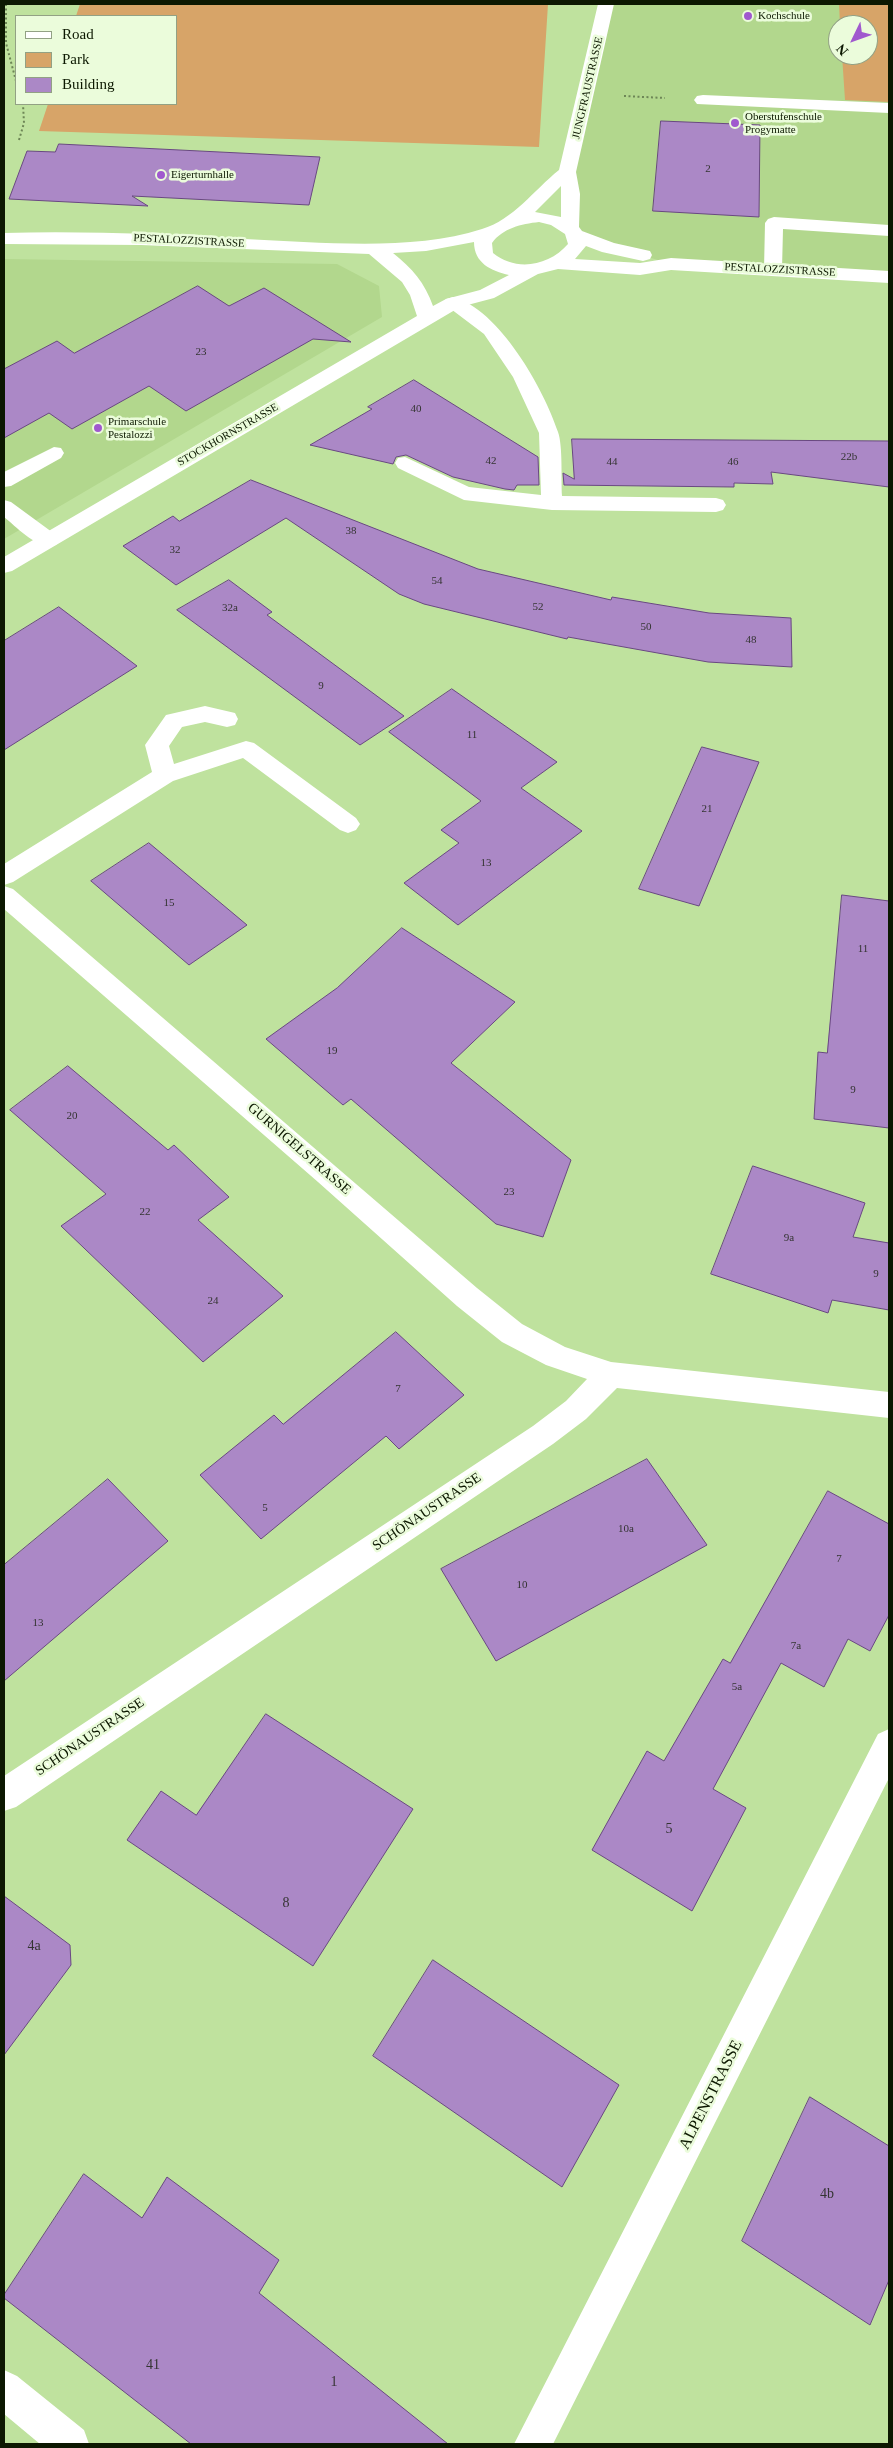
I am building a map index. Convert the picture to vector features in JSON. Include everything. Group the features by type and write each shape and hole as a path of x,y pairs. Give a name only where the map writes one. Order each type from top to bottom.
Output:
{"street":[{"name":"JUNGFRAUSTRASSE","path":"557,263 572,253 577,245 572,232 571,194 567,172 587,94 606,4"},
{"path":"703,100 889,108"},
{"path":"517,220 544,191 567,172"},
{"name":"PESTALOZZISTRASSE","path":"4,238 138,238 374,249 447,243 491,233 517,220 531,217 548,218 572,232 609,248 643,255 671,264"},
{"path":"773,269 774,223 889,231"},
{"path":"483,269 482,248 486,238 491,233"},
{"path":"374,249 410,276 423,302 427,319"},
{"name":"PESTALOZZISTRASSE","path":"374,249 419,260 446,260"},
{"path":"468,259 483,269 534,269 557,263"},
{"name":"PESTALOZZISTRASSE","path":"557,263 640,269 671,264 889,277"},
{"name":"STOCKHORNSTRASSE","path":"453,304 468,281 483,269"},
{"name":"STOCKHORNSTRASSE","path":"4,566 453,304 487,294 534,269"},
{"path":"453,304 479,319 491,330 523,377 549,433 552,503"},
{"path":"4,481 54,453"},
{"path":"405,463 464,493 552,503 716,505"},
{"path":"4,507 48,540"},
{"path":"165,775 157,745 174,721 204,714 227,719"},
{"path":"4,876 165,775 246,749 348,824"},
{"name":"GURNIGELSTRASSE","path":"4,895 328,1174 467,1297 512,1333 556,1356 611,1375"},
{"path":"611,1375 889,1405"},
{"name":"SCHÖNAUSTRASSE","path":"4,1795 543,1435 576,1410 611,1375"},
{"name":"ALPENSTRASSE","path":"533,2444 889,1745"},
{"path":"4,2389 70,2444"}],"path":[{"path":"6,4 4,36 7,56 15,78"},
{"path":"587,94 703,100"},
{"path":"19,140 24,123 23,105"}],"shaded area":[{"name":"Oberstufenschule Progymatte","path":"606,4 889,4 889,277 671,264 575,235 574,151"},
{"name":"Primarschule Pestalozzi","path":"4,259 337,264 379,286 382,317 4,539"}],"green space":[{"path":"80,4 548,4 539,147 39,131 48,105 178,105 178,15 76,15"},
{"path":"839,4 889,4 889,102 845,100 843,65 878,65 878,15 840,15"}],"building":[{"path":"661,121 760,125 759,217 653,211"},
{"name":"Eigerturnhalle","path":"59,144 320,157 309,205 132,196 148,206 9,199 27,151 55,152"},
{"path":"198,286 229,306 264,288 351,342 313,339 186,411 149,386 72,429 49,413 4,438 4,369 57,341 74,353"},
{"path":"414,380 538,457 539,485 517,485 514,490 505,489 453,477 406,455 396,457 393,464 310,445 372,409 368,407"},
{"path":"572,439 889,441 889,487 771,472 773,484 734,483 734,487 564,485 563,473 574,479"},
{"path":"251,480 478,569 611,600 612,597 709,613 791,618 792,667 708,662 568,637 567,639 424,604 399,594 286,518 176,585 123,546 173,516 179,521"},
{"path":"229,580 272,612 267,615 404,716 360,745 177,610"},
{"path":"59,607 137,666 4,750 4,641"},
{"path":"452,689 557,762 521,788 582,831 458,925 404,883 459,843 441,830 481,801 389,732"},
{"path":"702,747 759,762 699,906 639,889"},
{"path":"149,843 247,925 189,965 91,881"},
{"path":"842,895 889,901 889,1128 814,1119 818,1052 827,1053"},
{"path":"402,928 515,1002 451,1063 571,1160 543,1237 496,1224 351,1099 343,1105 266,1039 337,988"},
{"path":"68,1066 168,1150 174,1145 229,1197 198,1220 283,1296 203,1362 61,1226 106,1194 10,1110"},
{"path":"753,1166 865,1203 853,1237 889,1243 889,1310 832,1300 828,1313 711,1274"},
{"path":"396,1332 464,1395 399,1449 386,1436 261,1539 200,1475 274,1415 283,1424"},
{"path":"647,1459 707,1545 496,1661 441,1569"},
{"path":"108,1479 168,1541 4,1681 4,1565"},
{"path":"828,1491 889,1524 889,1615 870,1651 848,1639 824,1687 781,1663 713,1789 746,1808 692,1911 592,1850 647,1751 664,1761 723,1659 730,1663"},
{"path":"266,1714 413,1809 313,1966 127,1840 161,1791 196,1815"},
{"path":"4,1896 70,1945 71,1965 4,2055"},
{"path":"433,1960 619,2085 562,2187 373,2056"},
{"path":"810,2097 889,2146 889,2280 870,2325 742,2241"},
{"path":"84,2174 142,2218 167,2177 279,2260 259,2293 448,2444 191,2444 4,2298 4,2295"}],"place":[{"name":"Kochschule","path":"748,16"},
{"name":"Oberstufenschule Progymatte","path":"735,123"},
{"name":"Eigerturnhalle","path":"161,175"},
{"name":"Primarschule Pestalozzi","path":"98,428"}]}
